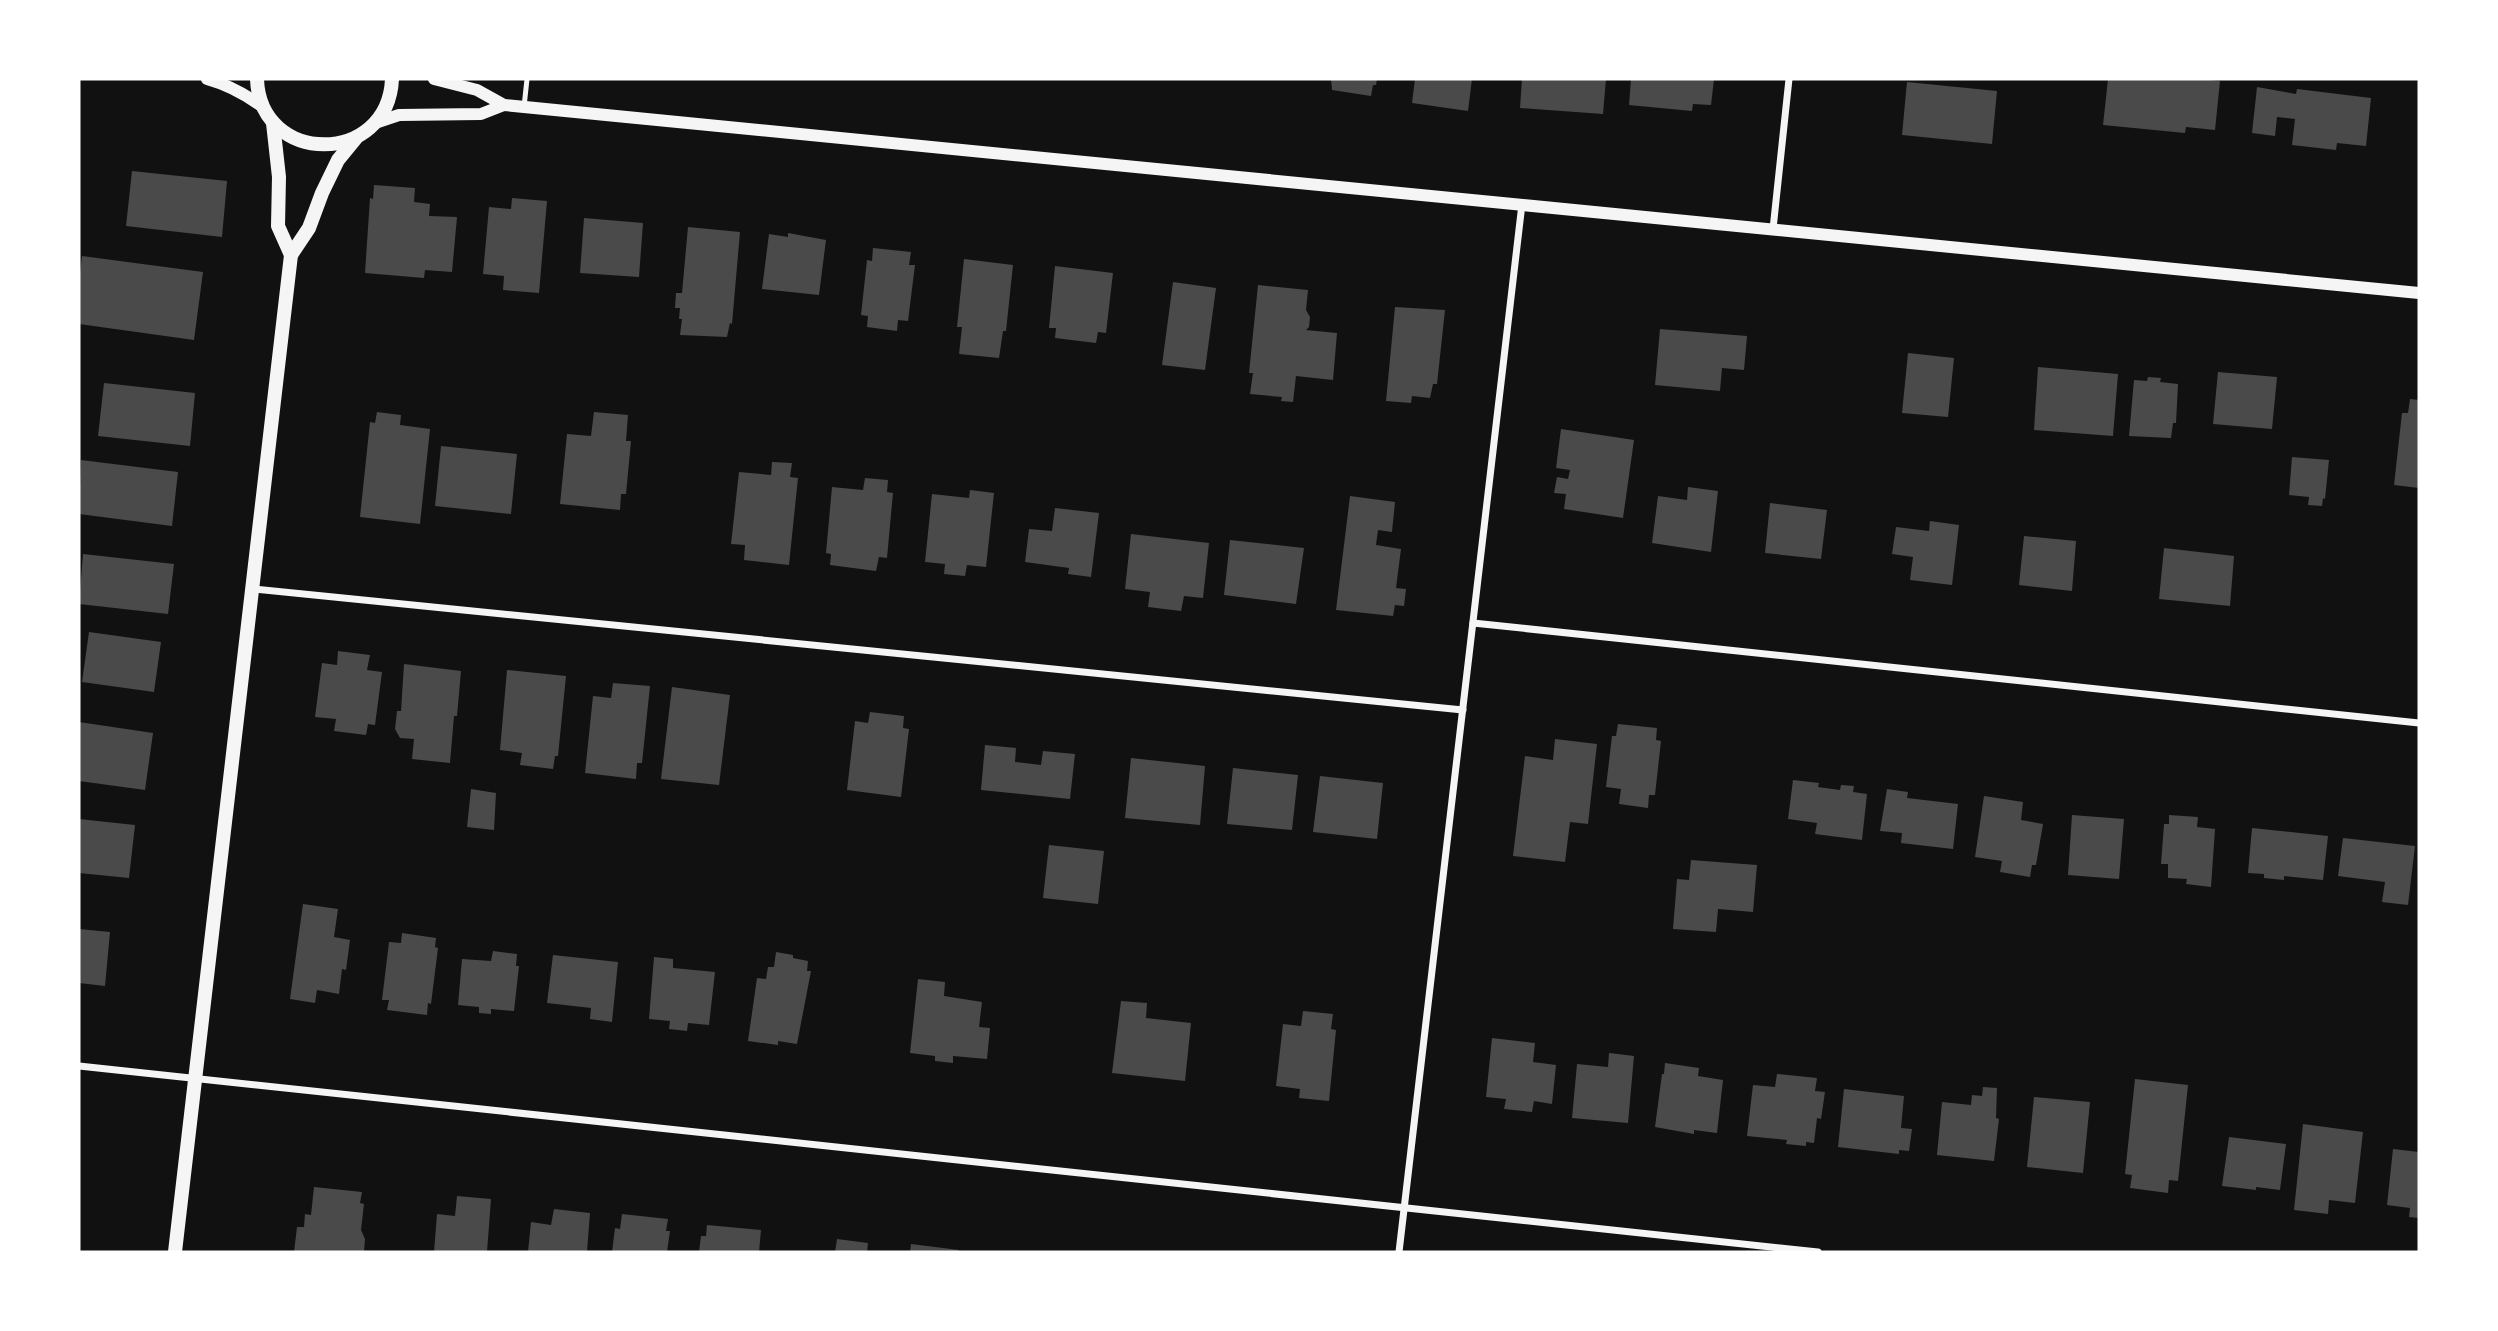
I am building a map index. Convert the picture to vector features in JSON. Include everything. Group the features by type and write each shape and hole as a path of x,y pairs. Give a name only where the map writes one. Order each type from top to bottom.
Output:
{"main road":[{"path":"257,79 263,107 273,123 288,135 306,143 324,146 356,138"},
{"path":"175,1252 291,255 309,228 338,160 356,138 375,123 385,107 392,79"},
{"path":"273,123 279,177 278,226 291,255"}],"street":[{"path":"207,79 247,95 263,107"},
{"path":"434,79 477,90 504,105 2419,293"},
{"path":"1773,229 1789,79"},
{"path":"375,123 399,115 481,114 504,105"},
{"path":"1399,1252 1522,204"},
{"path":"252,589 1463,710"},
{"path":"1473,623 2419,723"},
{"path":"79,1066 1818,1252"}],"lane":[{"path":"524,107 527,79"}],"building":[{"path":"1331,79 1377,79 1371,96 1332,90"},
{"path":"1415,79 1472,79 1468,111 1412,103"},
{"path":"1522,79 1606,79 1603,114 1520,108"},
{"path":"1631,79 1714,79 1711,105 1693,104 1692,111 1629,105"},
{"path":"2108,79 2220,81 2215,130 2186,127 2185,133 2103,125"},
{"path":"1907,82 1997,91 1992,144 1902,135"},
{"path":"2257,87 2296,94 2297,89 2371,98 2366,146 2337,143 2336,150 2292,145 2295,119 2277,117 2275,136 2252,133"},
{"path":"132,171 227,181 222,237 126,226"},
{"path":"374,185 415,188 414,202 430,204 429,216 457,217 452,272 425,270 424,278 365,273 370,198 373,199"},
{"path":"512,198 547,201 539,293 503,290 504,276 483,274 489,207 511,209"},
{"path":"584,218 643,223 639,277 580,273"},
{"path":"688,227 740,232 732,324 730,323 727,337 680,335 682,319 679,319 680,308 675,308 676,293 682,293"},
{"path":"788,233 826,240 819,295 762,289 769,234 788,237"},
{"path":"873,248 911,252 909,265 915,265 908,321 898,320 897,331 867,327 868,316 861,315 867,260 872,261"},
{"path":"82,256 203,272 194,340 79,324"},
{"path":"964,259 1013,265 1006,331 1003,331 999,358 959,354 962,327 957,327"},
{"path":"1055,266 1113,273 1106,333 1098,332 1096,343 1055,338 1056,328 1049,328"},
{"path":"1173,282 1216,288 1205,370 1162,365"},
{"path":"1258,285 1308,290 1306,310 1310,317 1306,330 1337,333 1333,380 1296,376 1293,402 1281,401 1282,397 1250,394 1253,373 1249,373"},
{"path":"1395,307 1445,310 1437,384 1433,384 1430,398 1412,396 1411,403 1386,401"},
{"path":"1660,329 1747,336 1744,370 1722,368 1720,391 1655,385"},
{"path":"1908,353 1954,358 1948,417 1902,413"},
{"path":"2038,367 2118,374 2113,436 2034,430"},
{"path":"2218,372 2277,377 2272,429 2213,424"},
{"path":"2148,377 2161,378 2160,382 2178,384 2176,423 2173,423 2171,438 2129,436 2134,380 2147,381"},
{"path":"104,383 195,393 190,446 98,436"},
{"path":"2410,399 2419,400 2419,488 2394,485 2402,413 2408,413"},
{"path":"377,412 401,415 400,425 430,429 420,524 360,517 370,422 375,423"},
{"path":"594,412 628,415 626,441 631,441 626,494 621,494 620,510 560,504 567,434 591,436"},
{"path":"1561,429 1634,440 1623,518 1564,509 1566,494 1554,493 1557,477 1568,479 1570,470 1556,468"},
{"path":"441,446 517,454 511,514 435,506"},
{"path":"2292,457 2329,460 2322,506 2308,505 2309,497 2289,495"},
{"path":"81,460 178,472 172,526 79,514"},
{"path":"772,462 792,463 790,477 798,478 789,565 744,560 745,545 731,544 739,472 771,475"},
{"path":"865,478 888,480 887,492 893,493 887,558 879,557 876,571 830,565 831,554 826,553 832,487 863,490"},
{"path":"1688,487 1718,491 1711,552 1652,543 1658,496 1687,500"},
{"path":"970,490 994,493 986,567 967,565 965,576 944,574 945,564 925,562 932,494 969,498"},
{"path":"1350,496 1395,502 1392,532 1378,530 1376,545 1401,549 1396,588 1406,589 1404,606 1395,605 1393,616 1336,610"},
{"path":"1770,503 1827,510 1821,559 1765,553"},
{"path":"1055,508 1099,513 1091,577 1068,574 1069,568 1025,562 1029,529 1052,531"},
{"path":"1930,521 1959,525 1952,585 1910,580 1913,557 1892,554 1896,527 1929,531"},
{"path":"1131,534 1209,543 1203,598 1184,596 1181,611 1148,607 1150,592 1125,589"},
{"path":"2024,536 2076,541 2072,591 2019,585"},
{"path":"1230,540 1304,548 1296,604 1224,595"},
{"path":"2164,548 2234,556 2230,606 2159,599"},
{"path":"83,554 174,564 168,614 79,604"},
{"path":"89,632 161,642 154,692 82,682"},
{"path":"338,651 370,655 367,670 382,672 375,725 368,724 366,735 334,731 336,719 315,717 322,663 337,665"},
{"path":"404,664 461,671 450,763 412,759 414,739 400,738 395,729 397,711 401,711"},
{"path":"507,670 566,676 558,756 555,756 553,769 520,765 522,753 500,750"},
{"path":"613,683 650,686 642,763 637,763 636,779 585,773 593,696 611,698"},
{"path":"672,687 730,695 719,785 661,779"},
{"path":"870,712 904,716 903,728 909,729 901,797 847,790 855,721 868,723"},
{"path":"79,722 153,733 145,790 79,781"},
{"path":"1618,724 1657,728 1656,740 1661,741 1655,795 1649,795 1648,808 1619,804 1621,789 1606,787 1612,736 1616,736"},
{"path":"1555,739 1597,744 1588,824 1570,822 1565,862 1513,856 1525,756 1553,760"},
{"path":"985,745 1016,748 1015,762 1041,765 1043,751 1075,754 1070,799 981,790"},
{"path":"1131,758 1205,766 1200,825 1125,818"},
{"path":"1233,768 1298,775 1292,830 1227,824"},
{"path":"1320,776 1383,783 1377,839 1313,832"},
{"path":"1793,780 1819,783 1818,787 1840,790 1841,785 1854,786 1853,792 1867,794 1862,840 1815,834 1817,823 1788,819"},
{"path":"471,789 496,793 494,830 467,827"},
{"path":"1887,789 1908,792 1907,798 1958,804 1953,849 1901,843 1902,833 1880,831"},
{"path":"1984,796 2023,802 2021,820 2043,824 2036,865 2032,865 2030,877 2000,872 2002,861 1975,857"},
{"path":"2072,815 2124,819 2119,879 2068,875"},
{"path":"2169,815 2198,817 2197,827 2215,829 2211,887 2186,884 2187,879 2168,878 2168,864 2161,864 2164,824 2169,824"},
{"path":"79,819 135,825 129,878 79,873"},
{"path":"2252,828 2328,836 2323,880 2284,876 2284,880 2248,873"},
{"path":"2343,838 2415,846 2408,905 2382,902 2385,882 2338,876"},
{"path":"1049,845 1104,851 1098,904 1043,898"},
{"path":"1691,860 1757,865 1753,912 1718,909 1716,932 1673,929 1677,879 1689,880"},
{"path":"303,904 338,909 334,937 350,940 339,994 317,990 315,1003 290,999"},
{"path":"79,929 110,932 105,986 79,983"},
{"path":"402,933 436,938 435,947 438,948 431,1004 428,1003 427,1015 387,1010 389,1000 382,1000 389,942 401,943"},
{"path":"493,951 517,954 516,966 519,966 514,1011 491,1009 491,1014 479,1013 479,1007 458,1005 462,959 491,961"},
{"path":"776,952 808,961 807,971 811,971 797,1044 778,1041 778,1045 748,1041 757,978 766,979 768,967 774,967"},
{"path":"553,955 618,962 612,1022 590,1019 591,1008 547,1003"},
{"path":"654,957 673,959 673,968 715,972 709,1025 688,1023 687,1031 669,1029 670,1021 649,1019"},
{"path":"918,979 945,982 944,996 982,1002 979,1027 990,1028 987,1059 953,1056 953,1063 935,1061 935,1056 910,1053"},
{"path":"1121,1001 1147,1003 1146,1018 1191,1023 1185,1081 1112,1073"},
{"path":"1303,1011 1333,1014 1331,1029 1336,1030 1329,1101 1299,1098 1300,1089 1276,1086 1283,1024 1301,1026"},
{"path":"1492,1038 1535,1043 1533,1062 1556,1065 1552,1104 1534,1101 1532,1112 1504,1109 1506,1099 1486,1097"},
{"path":"1609,1053 1634,1056 1628,1123 1572,1118 1577,1064 1608,1067"},
{"path":"1665,1063 1699,1068 1698,1076 1723,1080 1717,1133 1694,1130 1694,1134 1655,1127"},
{"path":"1777,1074 1817,1078 1815,1091 1825,1092 1821,1119 1817,1118 1814,1143 1806,1142 1806,1146 1786,1144 1787,1140 1747,1136 1753,1085 1775,1087"},
{"path":"2135,1079 2188,1085 2178,1181 2169,1180 2168,1193 2130,1188 2132,1175 2125,1174"},
{"path":"1983,1087 1997,1088 1996,1118 1999,1119 1994,1161 1937,1155 1942,1102 1971,1105 1972,1095 1982,1096"},
{"path":"1844,1089 1904,1096 1901,1128 1912,1129 1909,1151 1899,1150 1899,1154 1838,1147"},
{"path":"2034,1097 2090,1102 2083,1173 2027,1167"},
{"path":"2303,1124 2363,1132 2355,1203 2329,1200 2328,1214 2294,1210"},
{"path":"2229,1137 2286,1144 2280,1190 2222,1186"},
{"path":"2393,1149 2419,1152 2419,1218 2409,1217 2410,1208 2387,1205"},
{"path":"314,1187 362,1192 360,1203 364,1204 361,1230 365,1239 364,1252 294,1252 297,1227 304,1227 305,1214 311,1215"},
{"path":"457,1196 491,1199 487,1252 434,1252 437,1214 455,1216"},
{"path":"554,1209 590,1213 587,1252 528,1252 531,1222 551,1225"},
{"path":"622,1214 668,1219 666,1231 670,1231 667,1252 612,1252 615,1228 620,1229"},
{"path":"707,1225 761,1230 759,1252 699,1252 701,1236 706,1236"},
{"path":"837,1239 868,1243 867,1252 835,1252"},
{"path":"911,1244 959,1250 910,1252"}]}
